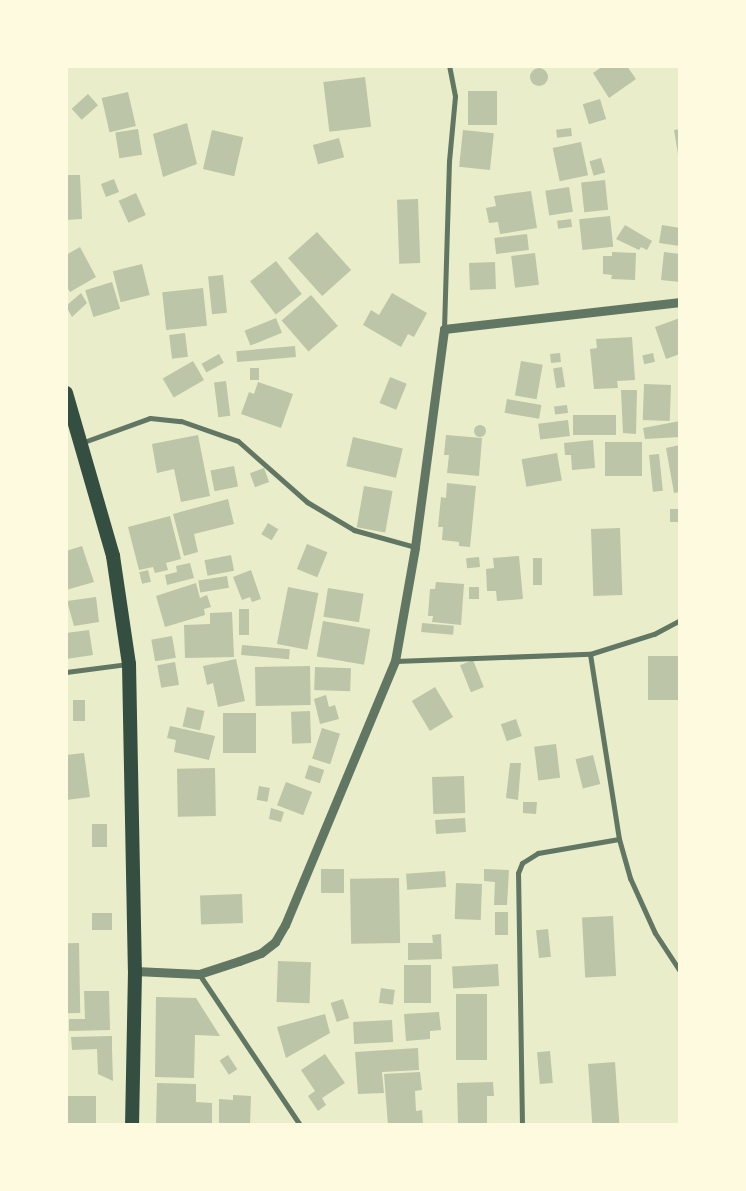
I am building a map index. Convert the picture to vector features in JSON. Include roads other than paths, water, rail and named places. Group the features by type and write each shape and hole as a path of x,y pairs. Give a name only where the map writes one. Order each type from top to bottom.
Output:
{"highway":[{"path":"66,393 113,556 130,664 135,971 132,1125"}],"street":[{"path":"135,971 199,974 261,953 275,942 282,930 395,661 415,547 444,329 449,161 455,96 449,66"},
{"path":"444,329 680,302"},
{"path":"81,443 150,418 182,422 238,441 307,502 354,530 415,547"},
{"path":"395,661 590,654 654,634 680,620"},
{"path":"590,654 619,839 630,878 655,933 680,971"},
{"path":"66,672 130,664"},
{"path":"522,1125 518,873 522,863 538,852 619,839"},
{"path":"199,974 300,1125"}]}
